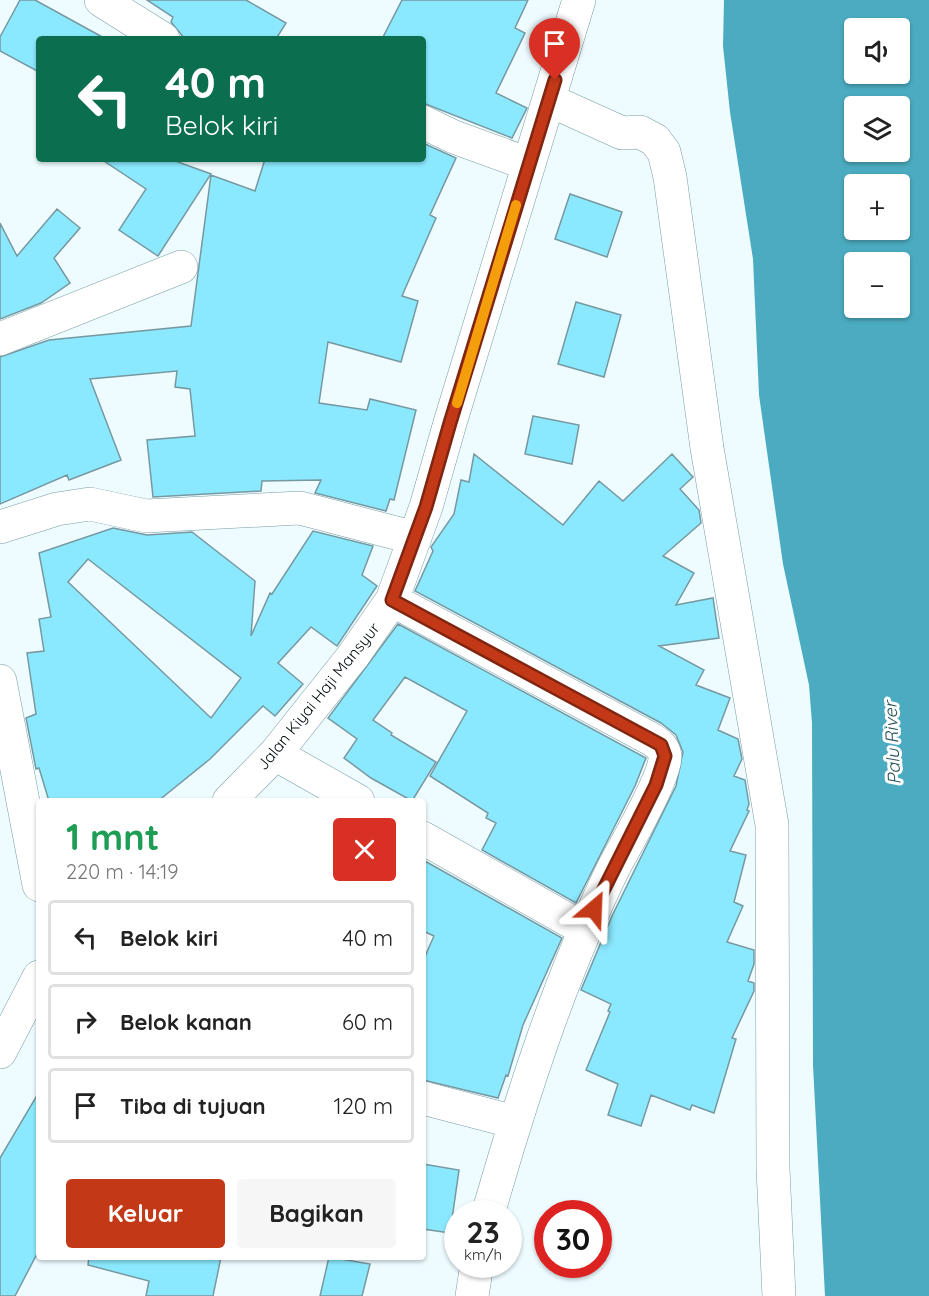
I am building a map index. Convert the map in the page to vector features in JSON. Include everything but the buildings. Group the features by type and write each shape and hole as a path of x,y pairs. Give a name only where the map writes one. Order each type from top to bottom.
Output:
{"street":[{"path":"102,0 158,36"},
{"name":"Jalan Kiyai Haji Mansyur","path":"232,798 275,754 353,656 392,600 415,538 579,0"},
{"path":"549,100 622,133 640,132 655,140 664,152 670,177 707,448 772,825 773,1169 779,1296"},
{"path":"426,123 454,137 528,164"},
{"path":"0,339 181,267"},
{"path":"0,527 57,509 90,504 146,516 300,508 415,538"},
{"path":"392,600 661,745 665,756 656,785 584,929 515,1122 492,1200"},
{"path":"0,681 36,869"},
{"path":"275,754 353,798"},
{"path":"426,840 584,929"},
{"path":"0,1052 36,983"},
{"path":"426,1099 515,1122"},
{"path":"472,1296 475,1278"}],"water":[{"name":"Palu River","path":"724,0 929,0 929,1296 825,1296 813,1065 812,723 809,685 783,564 759,395 753,259 730,112 723,46"}],"slow traffic":[{"path":"457,403 516,205"}],"route":[{"path":"555,80 426,507 392,600 661,745 665,756 656,785 594,909"}]}
